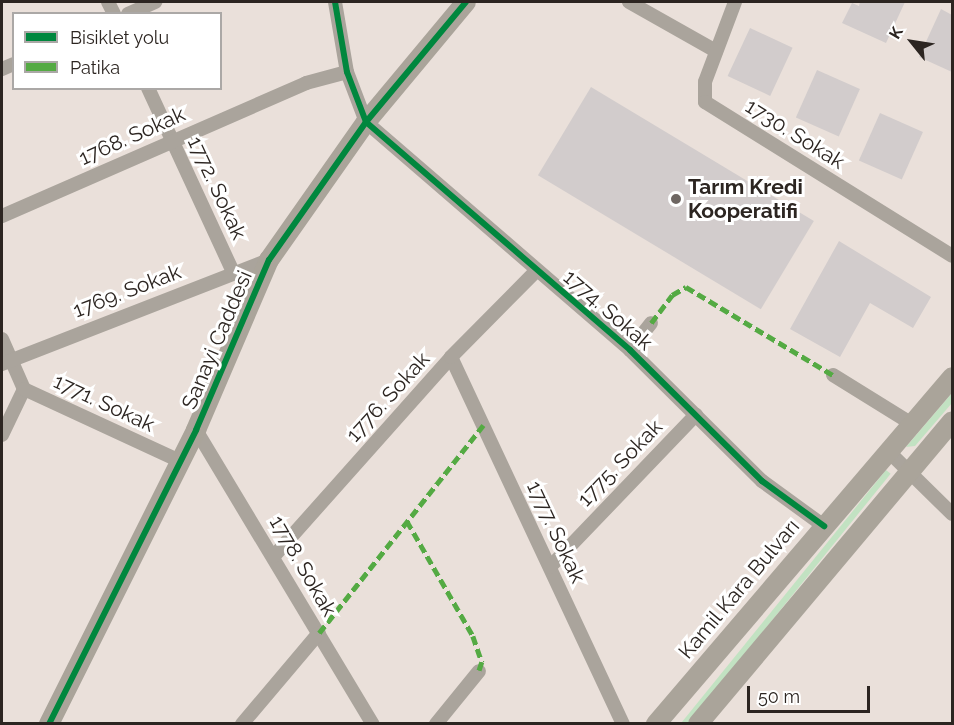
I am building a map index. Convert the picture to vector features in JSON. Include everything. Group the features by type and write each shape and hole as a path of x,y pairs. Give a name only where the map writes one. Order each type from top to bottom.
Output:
{"main road":[{"name":"Sanayi Caddesi","path":"49,723 196,430 269,260 366,122 466,2"},
{"name":"Kamil Kara Bulvarı","path":"656,723 952,377"},
{"path":"698,723 952,421"}],"street":[{"path":"133,12 155,2"},
{"path":"335,2 347,72 366,122"},
{"path":"629,2 717,51"},
{"name":"1730. Sokak","path":"735,2 703,90 710,106 952,256"},
{"name":"1768. Sokak","path":"2,216 317,78 347,72"},
{"name":"1772. Sokak","path":"149,90 233,272"},
{"name":"1774. Sokak","path":"366,122 630,350 762,481 824,526"},
{"name":"1769. Sokak","path":"6,362 233,272 269,260"},
{"name":"1776. Sokak","path":"274,556 451,357 537,270"},
{"path":"630,350 651,323"},
{"path":"2,339 6,362 24,389"},
{"name":"1777. Sokak","path":"451,357 623,723"},
{"path":"833,375 912,424"},
{"name":"1771. Sokak","path":"2,435 24,389 180,462"},
{"name":"1775. Sokak","path":"550,567 696,415"},
{"name":"1778. Sokak","path":"196,430 373,723"},
{"path":"888,452 952,514"},
{"path":"242,723 318,633"},
{"path":"436,723 478,671"}],"green space":[{"path":"952,393 952,403 915,446 906,447"},
{"path":"886,470 891,474 688,724 680,724"}],"building":[{"path":"860,2 905,2 886,43 842,23 852,3 859,6"},
{"path":"941,9 952,15 952,72 919,57"},
{"path":"750,28 793,48 770,96 728,76"},
{"path":"817,70 860,89 839,137 796,118"},
{"name":"Tarım Kredi Kooperatifi","path":"591,87 814,221 761,309 538,175"},
{"path":"880,113 923,132 902,180 859,161"},
{"path":"839,241 931,297 913,328 870,303 840,357 790,329"}],"marked path":[{"path":"651,323 672,295 686,287 833,375"},
{"path":"319,633 483,425"},
{"path":"407,521 473,636 482,662 479,671"}],"cycle path":[{"path":"335,2 347,72 366,122 630,350 762,481 824,526"},
{"path":"49,724 196,430 269,260 366,122 466,2"}],"place":[{"name":"Tarım Kredi Kooperatifi","path":"676,199"}]}
